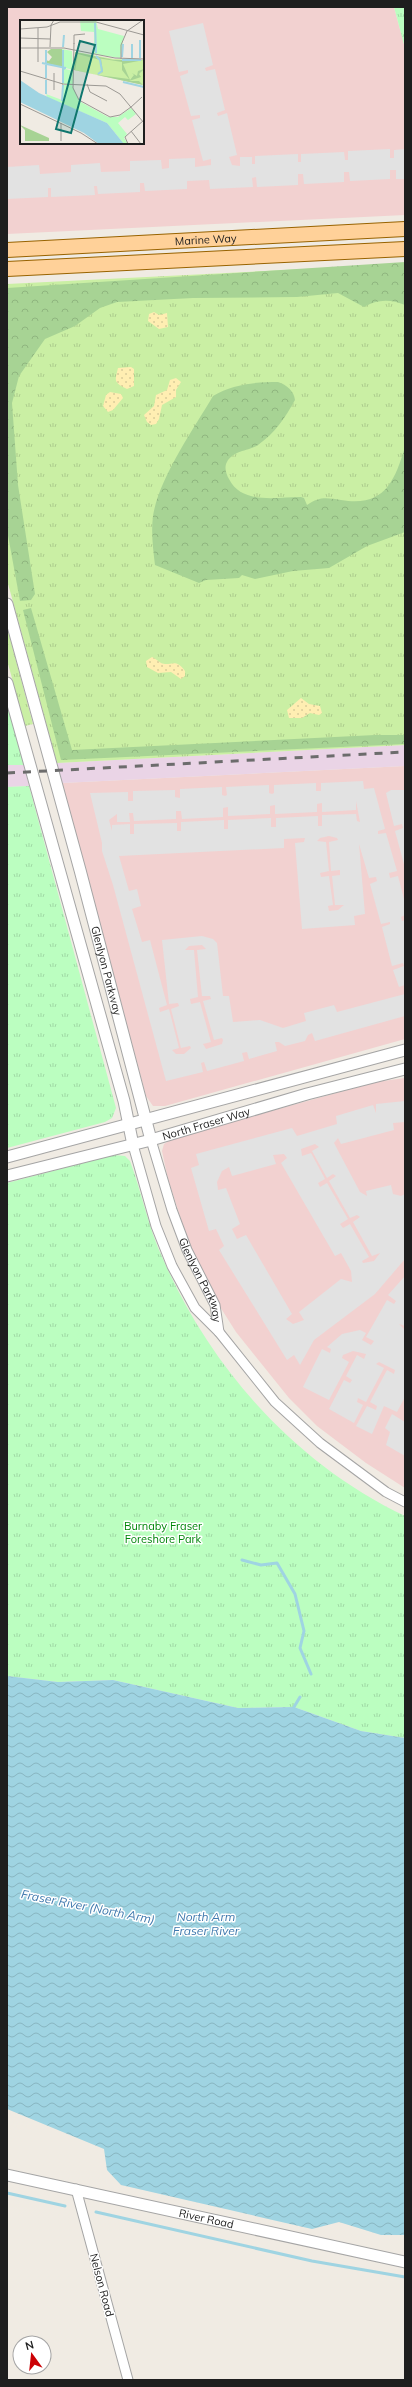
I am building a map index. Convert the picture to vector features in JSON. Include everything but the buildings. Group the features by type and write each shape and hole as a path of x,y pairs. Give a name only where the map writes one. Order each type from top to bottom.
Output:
{"main road":[{"name":"Marine Way","path":"7,250 405,229"},
{"name":"Marine Way","path":"7,269 405,249"}],"street":[{"name":"Glenlyon Parkway","path":"7,604 78,862 151,1140 172,1210 187,1250 215,1305 219,1332"},
{"name":"Glenlyon Parkway","path":"7,683 129,1123 133,1144 156,1226 172,1266 195,1308 219,1332 275,1402 320,1443 386,1492 405,1502"},
{"name":"North Fraser Way","path":"7,1157 405,1050"},
{"name":"North Fraser Way","path":"7,1176 151,1140 307,1094 383,1076 405,1069"},
{"path":"383,1076 405,1076"},
{"name":"River Road","path":"7,2175 405,2262"},
{"name":"Nelson Road","path":"76,2189 128,2380"}],"shaded area":[{"path":"7,7 394,7 405,48 405,215 7,234"},
{"path":"203,23 213,65 205,68 206,71 215,69 225,110 217,113 218,116 227,113 237,155 229,157 232,165 240,166 240,157 252,157 252,164 255,164 255,156 298,154 298,162 301,162 301,154 344,152 345,160 348,160 348,151 390,149 390,158 394,158 394,150 405,149 405,179 396,179 396,170 390,170 390,179 350,181 349,172 344,172 344,182 304,184 303,174 298,174 298,185 257,187 256,177 252,178 253,187 210,189 209,180 187,181 187,189 145,191 144,183 140,183 140,192 98,194 97,186 94,186 95,195 51,197 51,188 48,188 48,197 7,199 7,167 39,165 40,174 71,172 71,165 100,163 101,172 130,171 130,161 161,160 162,169 169,168 169,159 195,158 195,167 211,165 211,159 203,161 192,120 200,118 200,115 191,116 180,76 188,73 188,70 179,72 169,31"},
{"path":"405,745 405,766 62,783 57,763"},
{"path":"7,765 24,765 29,786 7,787"},
{"path":"405,766 405,1039 165,1106 153,1106 146,1096 62,783"},
{"path":"363,781 364,789 374,788 385,829 378,831 378,834 386,833 397,871 389,873 390,878 398,876 405,903 405,915 401,917 402,921 405,920 405,985 399,987 393,970 404,966 403,963 392,966 382,927 390,924 390,922 381,924 370,884 377,881 376,877 369,878 359,844 365,914 354,916 355,925 302,929 295,843 304,842 305,838 284,839 284,848 119,856 129,891 137,889 141,906 132,909 142,942 150,940 167,1005 159,1008 160,1012 169,1009 179,1048 172,1050 176,1054 184,1054 191,1048 190,1046 181,1048 171,1009 179,1006 178,1003 169,1004 162,940 202,936 213,939 217,943 223,996 229,996 233,1022 260,1020 283,1028 306,1021 304,1013 334,1005 337,1012 405,994 405,1016 315,1041 312,1033 308,1035 305,1041 285,1046 279,1042 275,1042 277,1051 249,1059 247,1052 242,1053 244,1061 207,1071 204,1062 201,1063 203,1072 166,1081 113,885 102,851 102,843 90,793 128,792 128,801 133,801 133,791 175,790 175,797 180,798 180,789 222,787 222,795 225,796 227,795 226,787 269,785 269,793 272,794 274,793 274,785 316,783 316,791 321,791 321,783","holes":["356,801 360,822 357,821 356,814 322,815 322,826 318,826 318,816 276,818 276,827 271,827 271,818 228,820 228,829 224,829 224,820 181,822 181,831 177,831 177,823 134,824 134,834 130,834 130,824 112,825 112,831 109,820 117,814 117,822 130,822 129,813 133,813 134,821 176,819 176,811 181,811 182,819 223,817 223,808 228,807 228,816 270,814 270,806 275,805 275,814 317,812 317,804 322,803 322,812 356,810","329,836 337,838 338,840 329,842 331,871 340,870 340,875 332,876 335,905 344,905 338,910 329,911 328,906 333,905 329,876 321,877 320,873 329,871 326,842 317,841 320,838","202,945 206,949 197,950 202,996 210,996 211,999 203,1001 214,1040 222,1038 223,1040 222,1044 206,1049 203,1044 211,1042 200,1002 191,1004 190,999 198,997 194,950 185,950 189,946"]},
{"path":"391,790 405,790 405,868 395,831 403,828 402,824 394,826 386,793"},
{"path":"405,1078 405,1488 366,1463 317,1426 289,1398 236,1332 217,1302 187,1238 168,1179 162,1151 164,1144 174,1138 376,1082"},
{"path":"405,1101 405,1122 393,1123 394,1130 341,1144 338,1138 334,1143 360,1192 367,1196 366,1191 391,1185 393,1194 401,1196 405,1194 405,1259 375,1294 314,1340 300,1365 294,1355 287,1360 219,1250 224,1246 216,1229 209,1231 191,1168 199,1165 196,1154 292,1128 297,1136 337,1124 336,1116 373,1105 376,1113 376,1104","holes":["315,1144 319,1147 312,1151 327,1178 333,1174 336,1176 329,1181 350,1218 357,1215 360,1217 353,1222 372,1256 380,1253 374,1261 363,1263 362,1261 369,1257 350,1224 343,1228 340,1224 348,1219 327,1183 320,1187 318,1183 325,1179 311,1153 302,1156 301,1149","284,1154 287,1158 281,1163 335,1256 341,1253 351,1271 352,1282 341,1279 299,1312 304,1320 293,1324 286,1319 292,1314 246,1235 237,1239 232,1229 240,1224 226,1188 218,1190 217,1182 222,1171 229,1167 232,1176 276,1164 273,1155"]},
{"path":"405,1276 405,1326 399,1324 405,1330 405,1397 397,1412 384,1406 372,1434 356,1426 367,1406 376,1410 377,1406 370,1402 387,1370 394,1374 395,1370 379,1362 376,1364 384,1368 366,1402 358,1398 357,1402 363,1405 354,1423 329,1409 344,1380 350,1383 352,1380 346,1376 357,1355 364,1359 366,1354 353,1351 343,1355 342,1358 349,1362 329,1400 303,1387 322,1349 330,1353 331,1349 327,1347 342,1334 360,1330 366,1333 362,1340 371,1345 374,1341 366,1337 387,1300 394,1304 396,1301 388,1295"},
{"path":"392,1414 405,1422 405,1456 386,1445 390,1432 385,1428"}],"green space":[{"path":"394,7 405,7 405,48"},
{"path":"405,262 405,305 389,301 379,301 364,307 338,293 297,297 193,298 117,302 100,308 75,326 45,339 19,376 12,403 18,485 35,594 31,600 20,601 7,530 7,288"},
{"path":"405,264 405,745 57,763 7,580 7,284"},
{"path":"278,382 290,389 295,400 279,425 270,435 258,445 237,453 230,458 226,464 226,470 228,477 235,487 242,493 261,498 301,497 304,498 307,505 324,498 356,501 368,500 385,490 396,471 405,447 405,532 367,546 329,568 293,571 255,579 242,575 239,578 206,580 199,583 155,565 152,528 156,501 169,470 213,396 244,384"},
{"path":"31,608 72,750 375,735 405,735 405,744 61,760 23,610"},
{"path":"7,627 33,724 25,726 7,660"},
{"path":"7,704 24,765 7,765"},
{"path":"29,786 116,1108 112,1118 105,1122 7,1148 7,787"},
{"name":"Burnaby Fraser Foreshore Park","path":"114,1155 125,1156 130,1161 153,1235 163,1259 183,1299 206,1338 232,1375 261,1409 293,1441 328,1469 365,1495 405,1516 405,1738 361,1731 294,1707 238,1708 113,1680 58,1682 7,1676 7,1183"}],"sand":[{"path":"154,312 159,315 167,313 168,327 159,329 148,321 149,314"},
{"path":"131,367 134,369 134,386 127,389 117,383 116,376 118,368"},
{"path":"176,378 181,382 176,390 176,397 162,405 159,419 156,424 151,425 147,422 144,415 154,406 156,395 167,390 170,380"},
{"path":"110,392 121,394 123,398 113,410 108,412 103,406 106,395"},
{"path":"152,657 164,664 178,664 185,671 185,676 181,679 171,672 158,673 147,667 146,661"},
{"path":"301,698 309,704 320,706 322,713 319,715 310,713 302,718 289,718 287,710"}],"water":[{"name":"North Arm Fraser River","path":"7,1676 58,1682 113,1680 238,1708 294,1707 361,1731 405,1738 405,2235 381,2235 339,2222 312,2229 121,2185 107,2170 104,2149 7,2109"}],"waterway":[{"path":"242,1560 261,1565 277,1563 295,1594 304,1631 300,1648 311,1674"},
{"path":"294,1707 300,1697"},
{"path":"7,2193 65,2206"},
{"path":"96,2212 312,2261 405,2277"}],"railway":[{"path":"7,773 405,752"}],"water label":[{"name":"Fraser River (North Arm)","path":"88,1907"}]}
